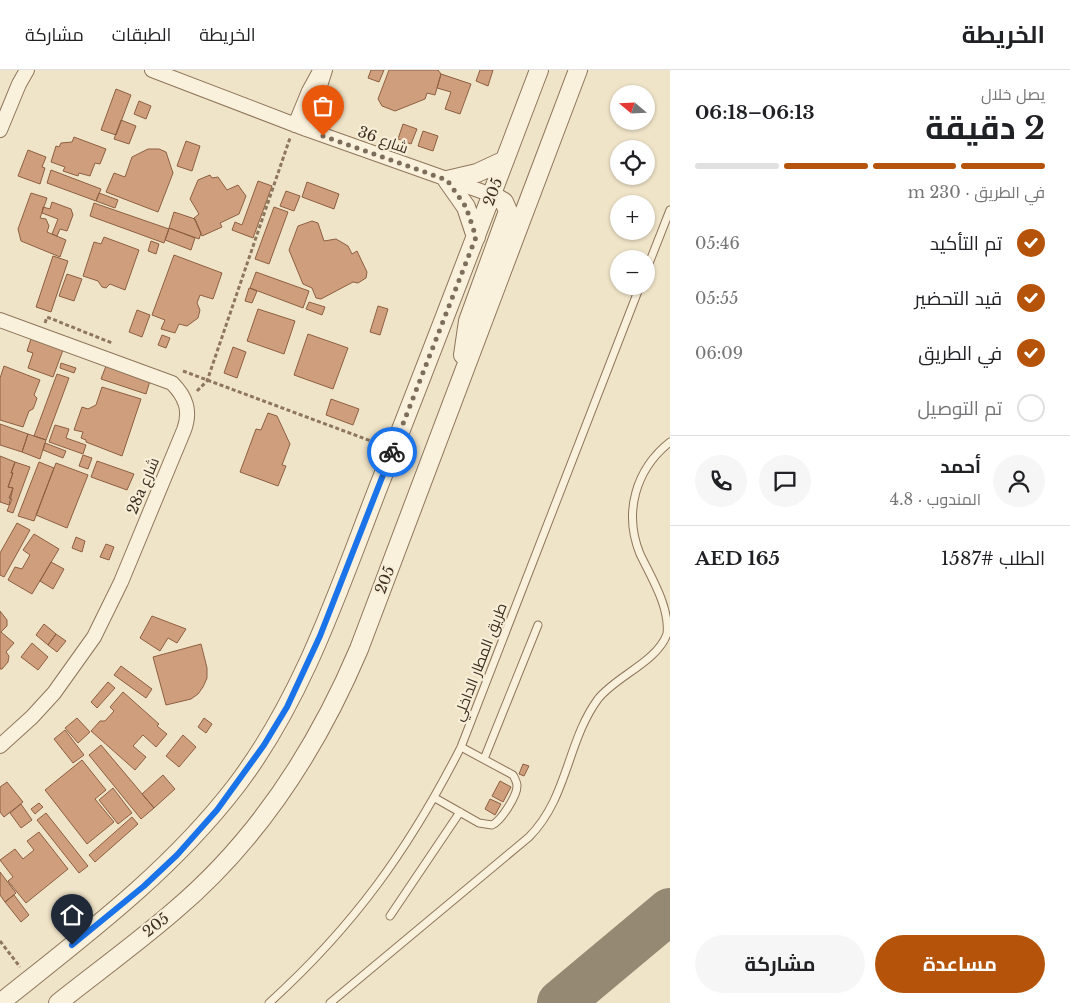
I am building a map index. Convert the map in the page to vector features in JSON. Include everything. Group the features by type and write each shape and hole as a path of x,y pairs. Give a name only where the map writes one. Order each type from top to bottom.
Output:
{"street":[{"path":"0,130 20,77 27,70"},
{"name":"شارع 36","path":"152,70 300,127 492,195"},
{"path":"300,127 309,91 320,70"},
{"path":"300,127 325,70"},
{"name":"205","path":"0,1003 115,911 177,855 207,822 259,753 287,707 312,654 394,450 539,70"},
{"name":"205","path":"58,1003 175,910 206,881 257,824 283,791 305,757 333,707 359,649 578,70"},
{"path":"476,237 466,207 447,180 477,173 505,160"},
{"path":"463,376 464,339 468,321 508,211 504,202 492,195"},
{"path":"0,320 172,383 181,392 186,402"},
{"name":"28a شارع","path":"0,746 32,717 54,693 74,667 98,630 121,582 184,430 188,411 186,402"}],"lane":[{"path":"654,250 670,210"},
{"name":"طريق المطار الداخلي","path":"269,1003 333,941 378,886 435,798 461,747 637,295"},
{"path":"330,1003 529,838 540,826 556,798 590,712 610,686 648,657 668,634 670,617 665,599 640,554 632,518 633,500 638,482 646,466 658,451 670,442"},
{"path":"484,759 538,625"},
{"path":"435,798 485,826 492,825 501,818 516,791 516,780 513,775 461,747"},
{"path":"390,916 460,812"}],"path":[{"path":"186,402 207,380 300,127"},
{"path":"41,335 47,317 118,345"},
{"path":"180,370 394,450"},
{"path":"0,941 29,980"}],"building":[{"path":"371,70 384,70 379,82 368,78"},
{"path":"389,70 438,70 441,74 435,95 427,93 425,99 395,111 382,106 378,99"},
{"path":"480,70 493,70 488,86 476,81"},
{"path":"441,74 471,84 460,114 445,109 451,92 437,88"},
{"path":"116,89 131,95 116,135 101,130"},
{"path":"139,101 151,106 146,119 134,114"},
{"path":"121,120 136,126 129,144 114,139"},
{"path":"403,124 417,129 411,144 398,139"},
{"path":"423,131 438,136 433,151 418,146"},
{"path":"74,137 106,149 100,164 95,163 90,176 79,173 78,176 63,171 65,167 51,162 56,146 59,147 61,143 72,142"},
{"path":"186,141 200,146 192,171 177,166"},
{"path":"148,149 159,149 166,152 173,173 158,212 106,192 114,173 125,177 132,157"},
{"path":"28,150 46,157 42,167 45,168 40,184 18,176"},
{"path":"51,170 101,189 96,201 47,183"},
{"path":"210,175 212,178 218,177 227,190 238,185 246,196 239,214 220,223 222,227 202,236 194,218 199,214 190,199 198,180"},
{"path":"258,181 272,186 253,238 232,230 235,222 242,225"},
{"path":"307,182 339,194 334,209 302,197"},
{"path":"286,191 300,196 294,211 280,206"},
{"path":"31,193 47,198 40,218 46,219 49,226 47,232 66,240 60,257 21,241 18,229"},
{"path":"99,193 118,200 115,208 96,201"},
{"path":"52,202 71,209 73,215 67,231 60,229 57,236 52,234 58,219 42,213 43,207 50,209"},
{"path":"94,203 169,229 164,243 90,216"},
{"path":"274,207 288,212 269,264 255,259"},
{"path":"174,212 195,219 201,233 199,239 169,228"},
{"path":"312,221 318,223 324,241 336,239 348,246 352,254 357,251 367,272 366,278 358,283 353,282 321,299 316,298 312,288 303,284 289,250 298,226"},
{"path":"169,228 195,238 191,250 165,240"},
{"path":"104,237 139,250 125,290 110,284 106,288 102,287 98,281 83,276 94,242 101,244"},
{"path":"151,241 159,244 156,254 148,251"},
{"path":"174,255 222,273 213,299 200,295 197,303 200,310 198,318 187,326 179,324 175,333 161,329 165,320 152,315"},
{"path":"53,256 68,261 51,312 36,307"},
{"path":"256,272 309,291 303,308 250,288"},
{"path":"67,274 82,279 74,301 59,296"},
{"path":"249,288 257,291 252,303 245,301"},
{"path":"309,302 325,307 322,315 306,309"},
{"path":"378,306 388,309 380,335 370,332"},
{"path":"258,309 295,321 284,354 247,341"},
{"path":"137,310 150,315 142,337 129,332"},
{"path":"308,334 348,348 333,389 294,375"},
{"path":"162,335 170,338 166,348 158,345"},
{"path":"31,339 63,350 53,377 28,368 33,353 27,351"},
{"path":"233,347 246,352 237,378 224,373"},
{"path":"61,363 76,368 74,373 60,368"},
{"path":"4,366 40,380 34,395 37,398 35,404 33,409 29,411 23,427 0,420 0,378"},
{"path":"106,366 150,381 146,394 101,379"},
{"path":"57,374 69,378 46,440 34,436"},
{"path":"102,387 141,399 122,456 86,442 86,440 81,438 83,432 74,430 82,407 88,409 96,405"},
{"path":"331,399 359,409 353,425 326,415"},
{"path":"268,413 277,416 290,444 282,465 286,466 278,486 240,472 256,429 261,430"},
{"path":"0,424 28,434 22,452 0,445"},
{"path":"55,425 69,429 66,438 86,445 83,454 49,442"},
{"path":"28,434 46,440 40,459 22,452"},
{"path":"45,443 66,451 63,458 43,450"},
{"path":"83,455 92,458 88,469 79,466"},
{"path":"0,456 15,462 8,487 13,488 9,505 0,502"},
{"path":"97,461 134,474 127,490 91,477"},
{"path":"15,462 30,467 13,513 7,511 12,499 9,498 13,488 8,487"},
{"path":"39,462 54,468 34,521 18,516"},
{"path":"56,463 88,475 67,528 36,515"},
{"path":"17,523 30,530 4,577 0,575 0,553"},
{"path":"34,534 59,549 32,594 8,580 15,567 22,569 30,555 23,550"},
{"path":"76,537 85,541 82,552 72,548"},
{"path":"106,544 114,547 109,560 100,557"},
{"path":"51,562 64,569 53,589 40,581"},
{"path":"0,611 7,620 7,626 1,632 14,643 6,652 9,656 8,662 2,669 0,669"},
{"path":"152,616 186,629 177,643 168,638 160,651 140,638"},
{"path":"44,624 56,634 48,645 36,635"},
{"path":"56,634 66,641 57,652 48,645"},
{"path":"32,643 48,657 38,670 21,657"},
{"path":"201,644 207,668 207,678 203,687 191,699 166,705 153,657"},
{"path":"121,666 152,689 146,698 114,675"},
{"path":"108,682 115,688 97,708 91,702"},
{"path":"123,692 159,724 157,726 167,734 156,747 143,735 133,746 146,757 135,770 91,731 100,721 105,721 114,711 110,707"},
{"path":"77,718 90,732 78,743 65,728"},
{"path":"204,718 212,724 206,733 198,727"},
{"path":"65,730 84,755 73,763 54,739"},
{"path":"183,735 196,747 179,767 166,756"},
{"path":"101,745 154,808 141,819 89,755"},
{"path":"82,760 106,790 95,799 114,822 87,844 45,790"},
{"path":"523,764 529,766 524,776 519,774"},
{"path":"163,775 175,789 154,808 142,794"},
{"path":"500,781 511,787 503,802 492,796"},
{"path":"7,782 23,802 4,817 0,812 0,787"},
{"path":"113,788 132,813 118,824 99,800"},
{"path":"490,799 501,804 495,815 485,809"},
{"path":"39,803 43,807 35,814 31,809"},
{"path":"21,804 32,820 21,828 10,813"},
{"path":"46,813 88,866 79,873 37,820"},
{"path":"132,817 138,824 95,862 89,855"},
{"path":"39,832 68,869 26,903 8,881 13,877 0,860 15,849 23,859 34,850 27,841"},
{"path":"0,872 16,893 5,902 0,895"},
{"path":"14,895 29,915 21,922 5,902"}],"taxiway":[{"path":"560,1003 670,911"}],"way so far":[{"path":"323,136 447,180 466,207 476,237 392,452"}],"route":[{"path":"72,945 115,911 177,855 237,785 264,745 287,707 305,671 392,452"}]}
